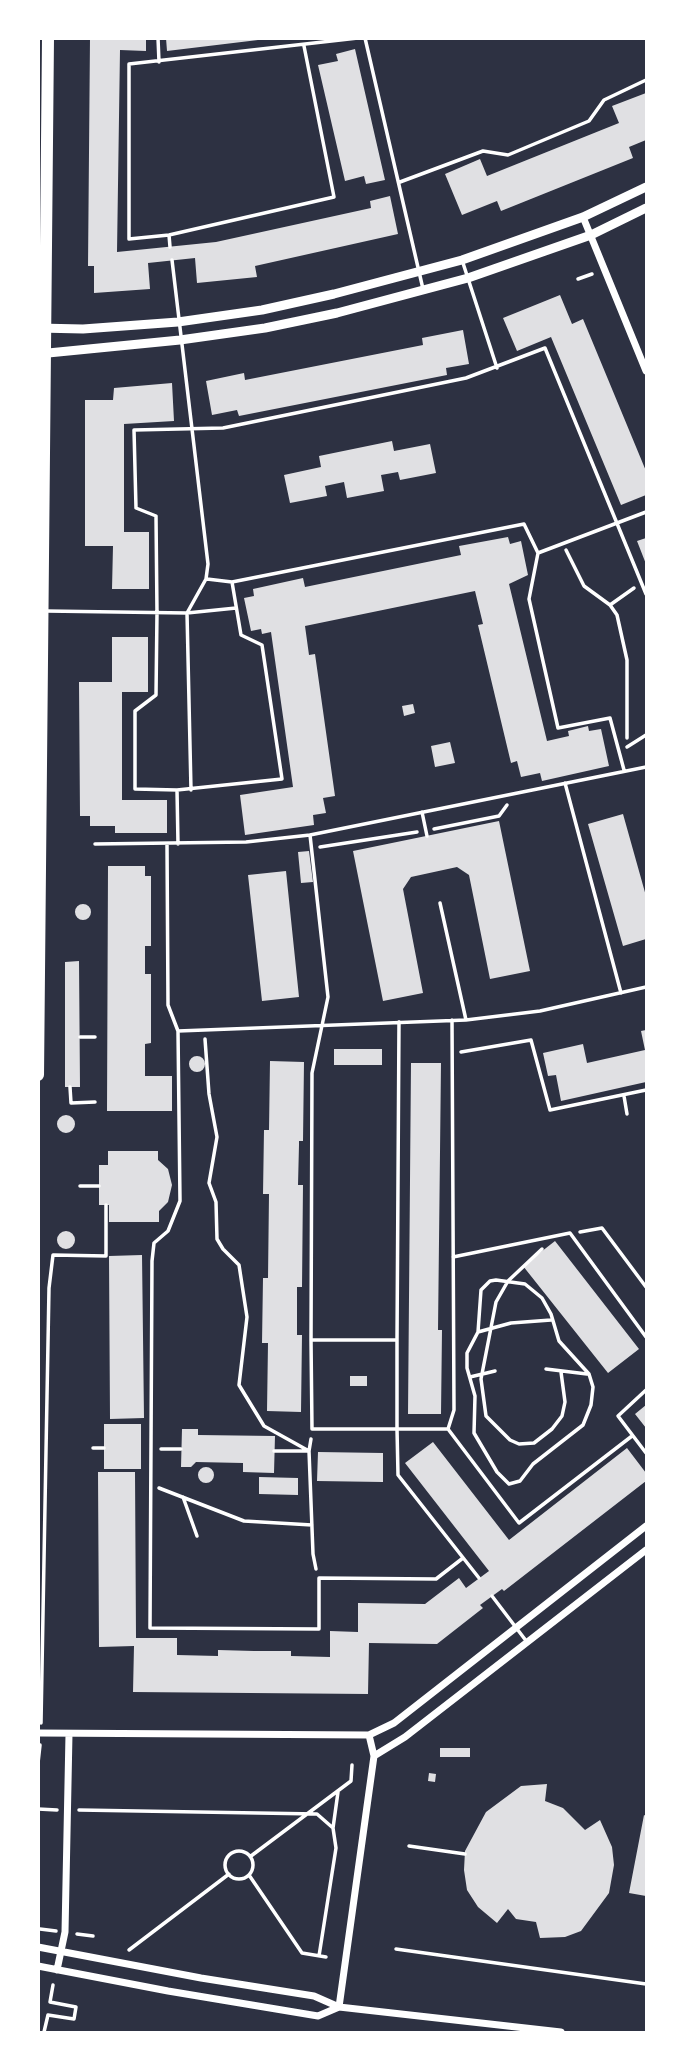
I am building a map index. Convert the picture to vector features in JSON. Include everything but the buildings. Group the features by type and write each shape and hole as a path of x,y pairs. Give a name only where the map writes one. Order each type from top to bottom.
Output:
{"main road":[{"path":"38,1075 44,611 42,328 48,38"}],"street":[{"path":"42,328 83,329 178,322 262,310 462,260 583,217 646,187"},
{"path":"42,354 180,340 277,326 468,278 590,235 646,208"},
{"path":"583,217 646,371"},
{"path":"38,1733 369,1735 394,1723 646,1526"},
{"path":"374,1756 405,1737 646,1550"},
{"path":"57,1970 65,1932 69,1734"},
{"path":"339,2007 374,1756 369,1735"},
{"path":"38,1947 314,1996 339,2007 561,2032"},
{"path":"38,1966 318,2015 339,2007"}],"lane":[{"path":"158,38 159,62"},
{"path":"304,46 334,197 169,235 129,239 129,64 358,38"},
{"path":"365,38 424,290"},
{"path":"400,182 483,151 508,155 589,121 604,100 646,80"},
{"path":"169,235 170,247"},
{"path":"172,260 208,564 206,579 187,613 191,790"},
{"path":"462,260 496,368"},
{"path":"232,582 241,635 262,645 282,779 191,790 135,789 135,710 156,695 157,613 156,516 136,508 134,430 223,428 466,379 545,348 646,594"},
{"path":"538,552 646,512"},
{"path":"206,579 232,582 524,524 538,552 529,599 558,728 610,718 624,770"},
{"path":"44,611 187,613 236,608"},
{"path":"95,844 246,842 310,835 646,767"},
{"path":"565,783 621,993"},
{"path":"177,790 178,844"},
{"path":"422,812 427,833"},
{"path":"310,835 328,997 312,1073 312,1429 448,1429"},
{"path":"167,844 167,1005 178,1031 180,1201 168,1231 154,1243 152,1261 150,1628 318,1629 318,1578 436,1579 463,1558"},
{"path":"440,903 466,1020"},
{"path":"178,1031 466,1020 540,1011 646,987"},
{"path":"448,1429 454,1410 452,1020"},
{"path":"399,1022 398,1475 479,1578"},
{"path":"453,1257 571,1233 646,1337"},
{"path":"311,1340 397,1340"},
{"path":"646,1390 618,1416 646,1453"},
{"path":"448,1429 519,1523 632,1436"},
{"path":"492,1596 527,1643"}],"path":[{"path":"578,279 592,274"},
{"path":"564,543 583,586 610,605 617,615 627,660 628,747"},
{"path":"610,605 642,583"},
{"path":"620,752 646,735"},
{"path":"311,848 427,833 499,816 514,793"},
{"path":"80,1037 95,1037"},
{"path":"452,1051 461,1052 531,1040 550,1110 646,1090"},
{"path":"206,1053 218,1149 209,1183 216,1202 217,1239 239,1265 247,1317 239,1385 264,1426 309,1448"},
{"path":"71,1087 71,1103 95,1102"},
{"path":"624,1096 627,1114"},
{"path":"80,1186 99,1186"},
{"path":"43,1685 49,1288 53,1255 106,1256 106,1205"},
{"path":"561,1371 565,1402 562,1416 544,1436 527,1444 510,1440 486,1416 482,1401 482,1372 489,1328 496,1302 508,1281 552,1241 571,1233 602,1228 646,1287"},
{"path":"490,1281 508,1281 533,1289 547,1305 552,1321 559,1341 589,1374 593,1396 583,1425 533,1464 520,1481 509,1484 497,1472 474,1433 475,1396 467,1353 478,1332 481,1290 490,1281"},
{"path":"478,1332 489,1328 552,1321"},
{"path":"546,1369 589,1374"},
{"path":"454,1383 482,1372 495,1371"},
{"path":"93,1448 104,1448"},
{"path":"309,1448 313,1554 318,1578"},
{"path":"274,1451 309,1448"},
{"path":"156,1488 244,1521 312,1525"},
{"path":"183,1497 197,1536"},
{"path":"251,1856 351,1781 352,1765"},
{"path":"319,1956 336,1848 333,1828 338,1791"},
{"path":"38,1810 54,1810"},
{"path":"94,1810 311,1812 333,1828"},
{"path":"409,1846 465,1854"},
{"path":"241,1851 251,1856 254,1866 249,1875 239,1879 229,1874 225,1864 230,1854 241,1851"},
{"path":"129,1950 229,1874"},
{"path":"249,1875 302,1953 326,1957"},
{"path":"396,1949 646,1984"},
{"path":"44,2032 48,2015 74,2019 76,2007 50,2002 53,1985"}]}
